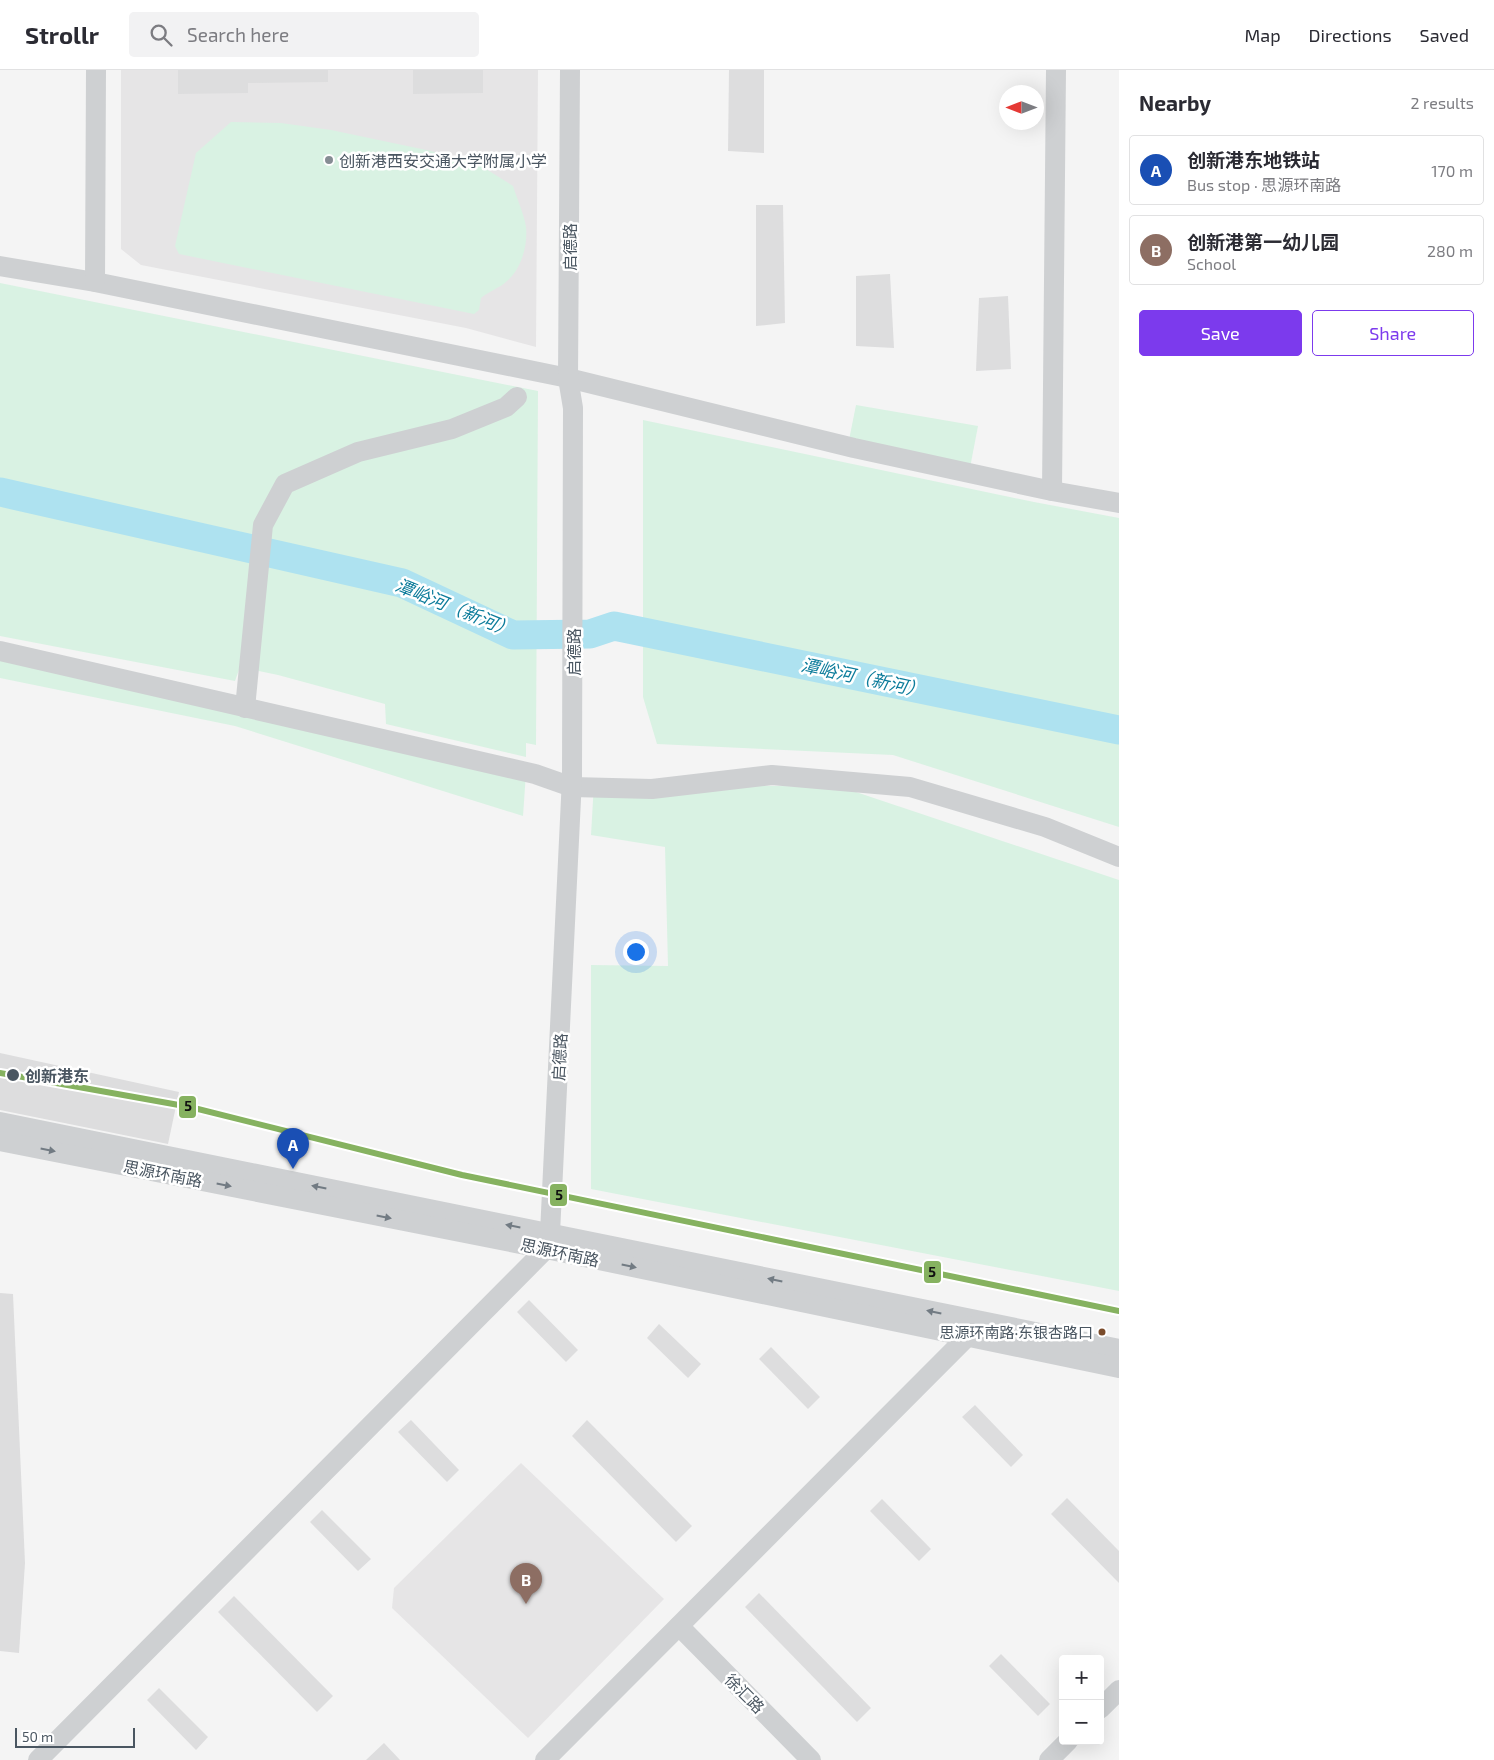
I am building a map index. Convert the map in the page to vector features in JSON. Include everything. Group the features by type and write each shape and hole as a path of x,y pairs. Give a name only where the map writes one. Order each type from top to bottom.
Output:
{"street":[{"path":"95,282 96,70"},
{"name":"启德路","path":"548,1241 572,782 573,408 568,378 570,70"},
{"path":"1052,491 1056,70"},
{"path":"0,266 95,282 568,378 854,448 1052,491 1119,503"},
{"path":"245,708 263,525 285,484 358,452 452,429 506,407 517,397"},
{"path":"0,651 572,782 652,789 772,775 910,787 1045,827 1119,857"},
{"name":"思源环南路","path":"0,1122 548,1241 969,1328 1119,1368"},
{"name":"思源环南路","path":"0,1140 548,1241"},
{"path":"38,1760 548,1241"},
{"path":"545,1760 679,1626 969,1328"},
{"name":"思源环南路","path":"969,1328 1119,1349"},
{"name":"徐汇路","path":"679,1626 811,1760"},
{"path":"1104,1705 1119,1690"},
{"path":"1049,1760 1064,1745"}],"shaded area":[{"name":"创新港西安交通大学附属小学","path":"121,70 538,70 536,347 466,328 141,265 121,249"},
{"path":"521,1463 664,1599 528,1738 392,1608 394,1588"}],"green space":[{"path":"231,122 281,123 331,130 431,151 478,164 513,186 526,227 525,249 520,264 507,281 481,298 479,310 474,314 179,254 175,246 196,153"},
{"path":"0,283 538,391 536,745 526,743 526,757 386,724 385,704 278,675 240,667 235,681 0,636"},
{"path":"856,405 978,426 969,473 847,450"},
{"path":"643,420 1119,518 1119,827 893,755 657,744 643,697"},
{"path":"0,657 526,773 523,816 235,726 0,678"},
{"path":"594,783 841,787 1119,880 1119,1291 591,1189 591,965 668,966 665,847 591,835"}],"building":[{"path":"178,70 328,70 328,82 248,83 248,93 178,94"},
{"path":"413,70 483,70 483,93 413,94"},
{"path":"729,70 764,70 764,153 728,151"},
{"path":"756,205 783,205 785,323 756,326"},
{"path":"890,274 894,348 856,346 856,276"},
{"path":"1008,296 1011,369 976,371 979,298"},
{"name":"创新港东","path":"0,1053 179,1092 168,1144 0,1110"},
{"path":"0,1293 13,1294 25,1563 19,1653 0,1651"},
{"path":"529,1300 578,1350 566,1362 517,1312"},
{"path":"659,1324 701,1364 688,1378 647,1338"},
{"path":"771,1347 820,1397 808,1409 759,1359"},
{"path":"975,1405 1023,1455 1011,1467 962,1417"},
{"path":"411,1420 459,1470 447,1482 398,1432"},
{"path":"587,1420 692,1526 676,1542 572,1436"},
{"path":"1067,1498 1119,1551 1119,1583 1051,1514"},
{"path":"882,1499 931,1549 919,1561 870,1511"},
{"path":"322,1510 371,1559 358,1571 310,1522"},
{"path":"759,1593 871,1708 857,1722 745,1607"},
{"path":"234,1596 333,1696 317,1712 218,1612"},
{"path":"1001,1654 1050,1704 1038,1716 989,1666"},
{"path":"159,1688 208,1737 196,1750 147,1700"},
{"path":"384,1743 400,1760 366,1760"}],"waterway":[{"name":"潭峪河（新河）","path":"0,492 402,583 513,635 590,634 614,626 1119,730"}],"transit line":[{"name":"5","path":"0,1073 190,1107 462,1175 1119,1311"}],"place":[{"name":"创新港西安交通大学附属小学","path":"329,160"},
{"name":"创新港东","path":"13,1075"},
{"name":"创新港东地铁站","path":"293,1169"},
{"name":"思源环南路·东银杏路口","path":"1102,1332"},
{"name":"创新港第一幼儿园","path":"526,1604"}]}
